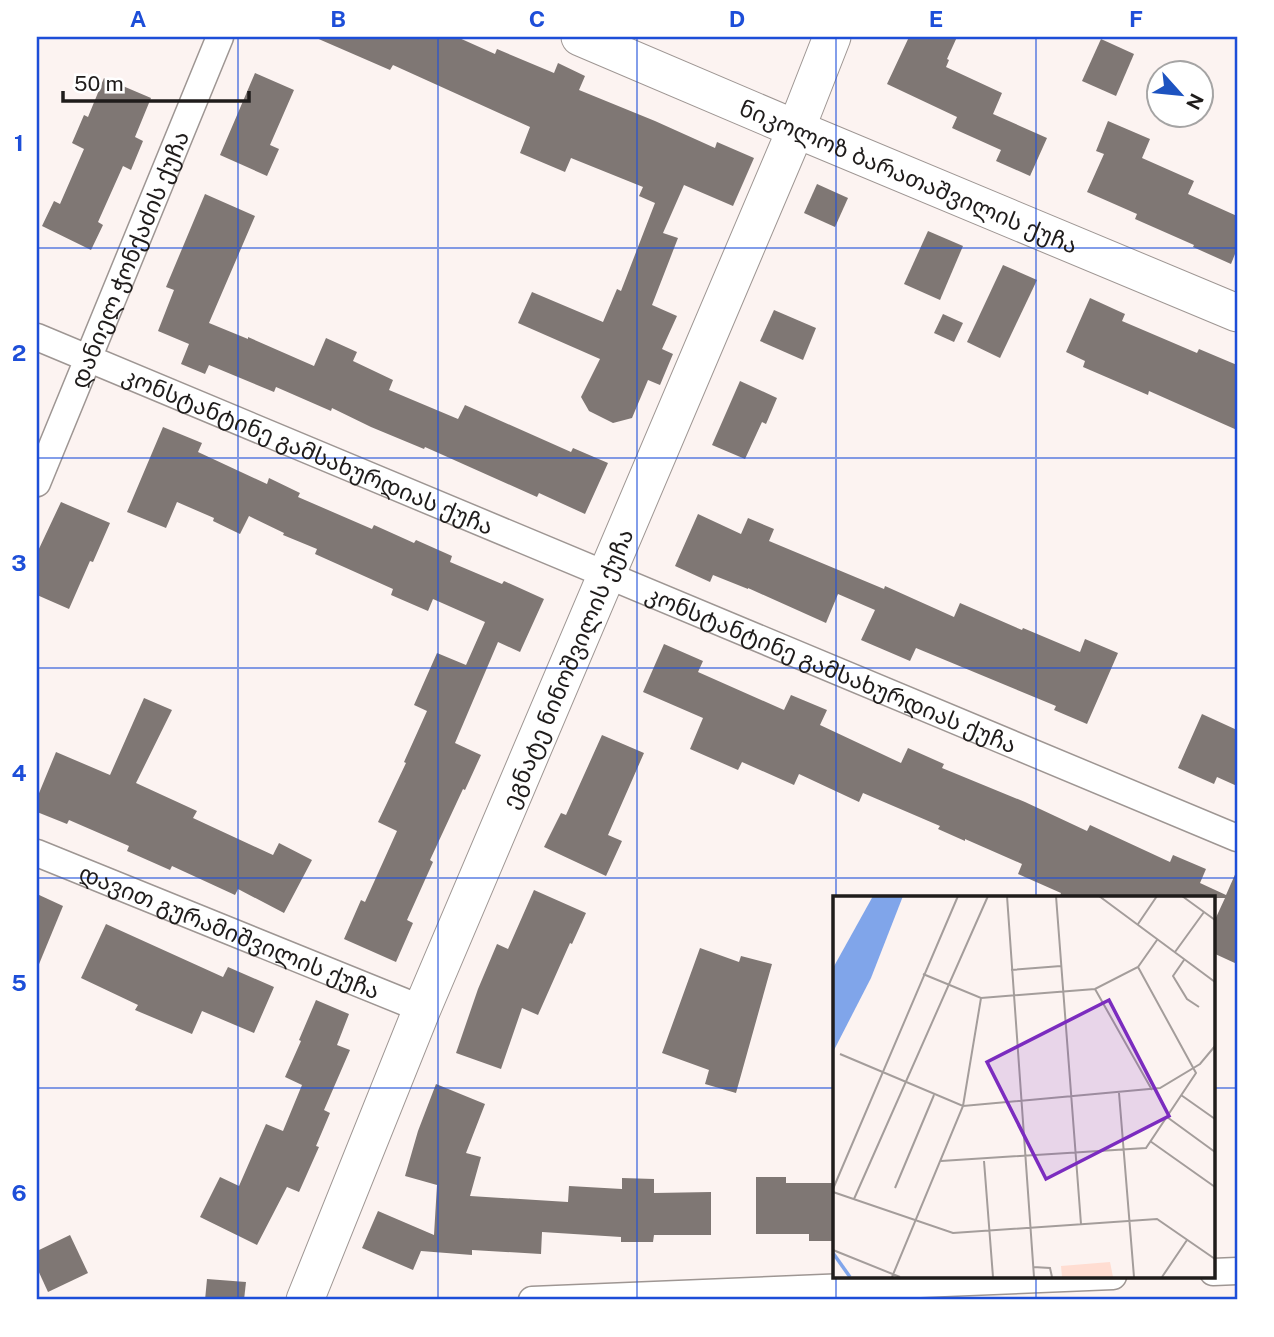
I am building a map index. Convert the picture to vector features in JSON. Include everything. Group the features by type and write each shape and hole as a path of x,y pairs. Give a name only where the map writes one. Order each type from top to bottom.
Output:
{"street":[{"name":"დანიელ ჭონქაძის ქუჩა","path":"37,483 220,37"},
{"name":"ნიკოლოზ ბარათაშვილის ქუჩა","path":"580,37 1237,313"},
{"name":"ეგნატე ნინოშვილის ქუჩა","path":"305,1300 422,1009 796,129 832,37"},
{"name":"კონსტანტინე გამსახურდიას ქუჩა","path":"37,337 1237,838"},
{"name":"დავით გურამიშვილის ქუჩა","path":"37,853 422,1009"},
{"path":"1214,1272 1237,1270"},
{"path":"532,1300 1065,1278"}],"building":[{"path":"314,37 457,37 495,54 497,49 554,73 558,63 585,76 579,90 715,148 717,142 754,158 733,206 684,185 663,233 678,238 652,305 677,316 662,349 673,354 660,385 648,380 632,418 613,423 589,411 581,397 600,359 518,323 532,292 603,322 617,289 621,291 655,203 639,196 643,187 571,158 565,172 520,153 530,127 393,65 390,70"},
{"path":"909,37 957,37 946,67 1002,93 993,114 1047,138 1030,176 996,161 1001,150 952,128 957,117 887,84"},
{"path":"1101,39 1134,54 1116,96 1082,81"},
{"path":"255,73 294,90 270,145 279,149 267,176 220,155"},
{"path":"104,78 151,98 135,137 143,141 131,170 123,166 98,222 103,225 91,250 42,226 54,201 60,204 84,149 72,143 84,115 88,117"},
{"path":"1108,121 1150,139 1142,158 1194,181 1188,194 1237,216 1237,249 1231,264 1135,219 1137,214 1087,192 1104,154 1096,151"},
{"path":"817,184 848,198 835,227 804,213"},
{"path":"205,194 255,216 209,323 314,366 326,338 357,352 353,361 393,380 389,390 458,419 465,405 571,452 573,448 608,463 585,514 539,493 537,497 425,447 424,449 332,408 331,411 276,387 274,392 209,365 205,374 181,364 189,344 158,331 174,290 166,287"},
{"path":"928,231 963,246 940,300 904,284"},
{"path":"1003,265 1037,280 1000,358 967,342"},
{"path":"1090,298 1125,314 1122,321 1197,353 1199,349 1237,365 1237,430 1149,391 1148,395 1083,367 1085,361 1066,352"},
{"path":"774,310 816,328 803,360 760,341"},
{"path":"943,314 963,323 954,342 934,333"},
{"path":"740,381 777,398 766,424 762,422 745,459 712,445"},
{"path":"163,427 202,443 198,452 267,484 269,478 300,493 298,497 372,529 374,525 414,543 416,540 452,556 450,562 544,599 520,652 498,642 455,743 481,755 430,860 433,862 407,920 413,923 396,962 344,939 361,900 365,902 397,831 378,822 427,711 414,705 437,653 466,665 485,622 433,599 428,611 391,595 393,589 315,554 317,549 283,535 284,533 249,516 240,534 213,521 214,518 177,502 166,528 127,512"},
{"path":"61,502 110,523 69,609 37,595 37,553"},
{"path":"698,514 741,534 748,518 774,529 769,541 884,589 885,586 954,617 960,603 1080,652 1085,639 1118,653 1087,724 1054,710 1056,706 916,648 910,661 861,640 875,610 838,594 826,623 748,588 713,575 710,582 675,566"},
{"path":"664,644 703,661 698,672 784,710 791,695 827,710 820,725 901,763 908,748 944,764 942,768 1087,831 1090,825 1170,862 1173,855 1206,869 1200,883 1226,895 1237,870 1237,964 1214,953 1214,922 1225,898 1060,896 1061,893 1018,874 1022,864 938,829 940,826 863,793 859,802 799,774 794,785 742,762 738,770 690,749 703,718 643,692"},
{"path":"144,698 172,710 136,783 197,811 193,818 273,855 279,843 312,860 284,913 238,889 235,895 172,866 170,870 127,851 129,846 69,820 67,824 37,812 37,798 56,752 110,775"},
{"path":"1202,714 1237,730 1237,786 1217,777 1214,784 1178,768"},
{"path":"602,735 644,753 608,835 622,841 606,876 544,847 561,813 566,815"},
{"path":"534,890 586,913 538,1015 522,1008 501,1069 456,1053 497,944 508,949"},
{"path":"37,894 63,906 37,969"},
{"path":"106,924 223,977 228,967 274,987 254,1033 202,1011 192,1034 135,1010 138,1005 81,978"},
{"path":"700,948 739,962 741,956 772,964 736,1093 705,1084 709,1070 662,1053"},
{"path":"316,1000 349,1014 337,1045 350,1050 324,1110 330,1113 316,1146 319,1147 299,1192 287,1187 257,1245 200,1217 220,1177 239,1186 266,1124 283,1131 302,1085 285,1077"},
{"path":"436,1084 485,1104 466,1153 481,1157 470,1196 568,1202 569,1186 622,1189 622,1178 654,1179 654,1193 711,1192 711,1235 654,1235 653,1242 621,1242 621,1237 542,1232 541,1254 472,1250 472,1255 421,1251 413,1270 362,1248 378,1211 434,1235 437,1185 405,1176"},
{"path":"756,1177 786,1177 786,1183 833,1183 833,1241 809,1241 809,1234 756,1234"},
{"path":"70,1235 88,1273 48,1292 37,1268 37,1251"},
{"path":"207,1279 246,1282 244,1300 205,1300"}]}
